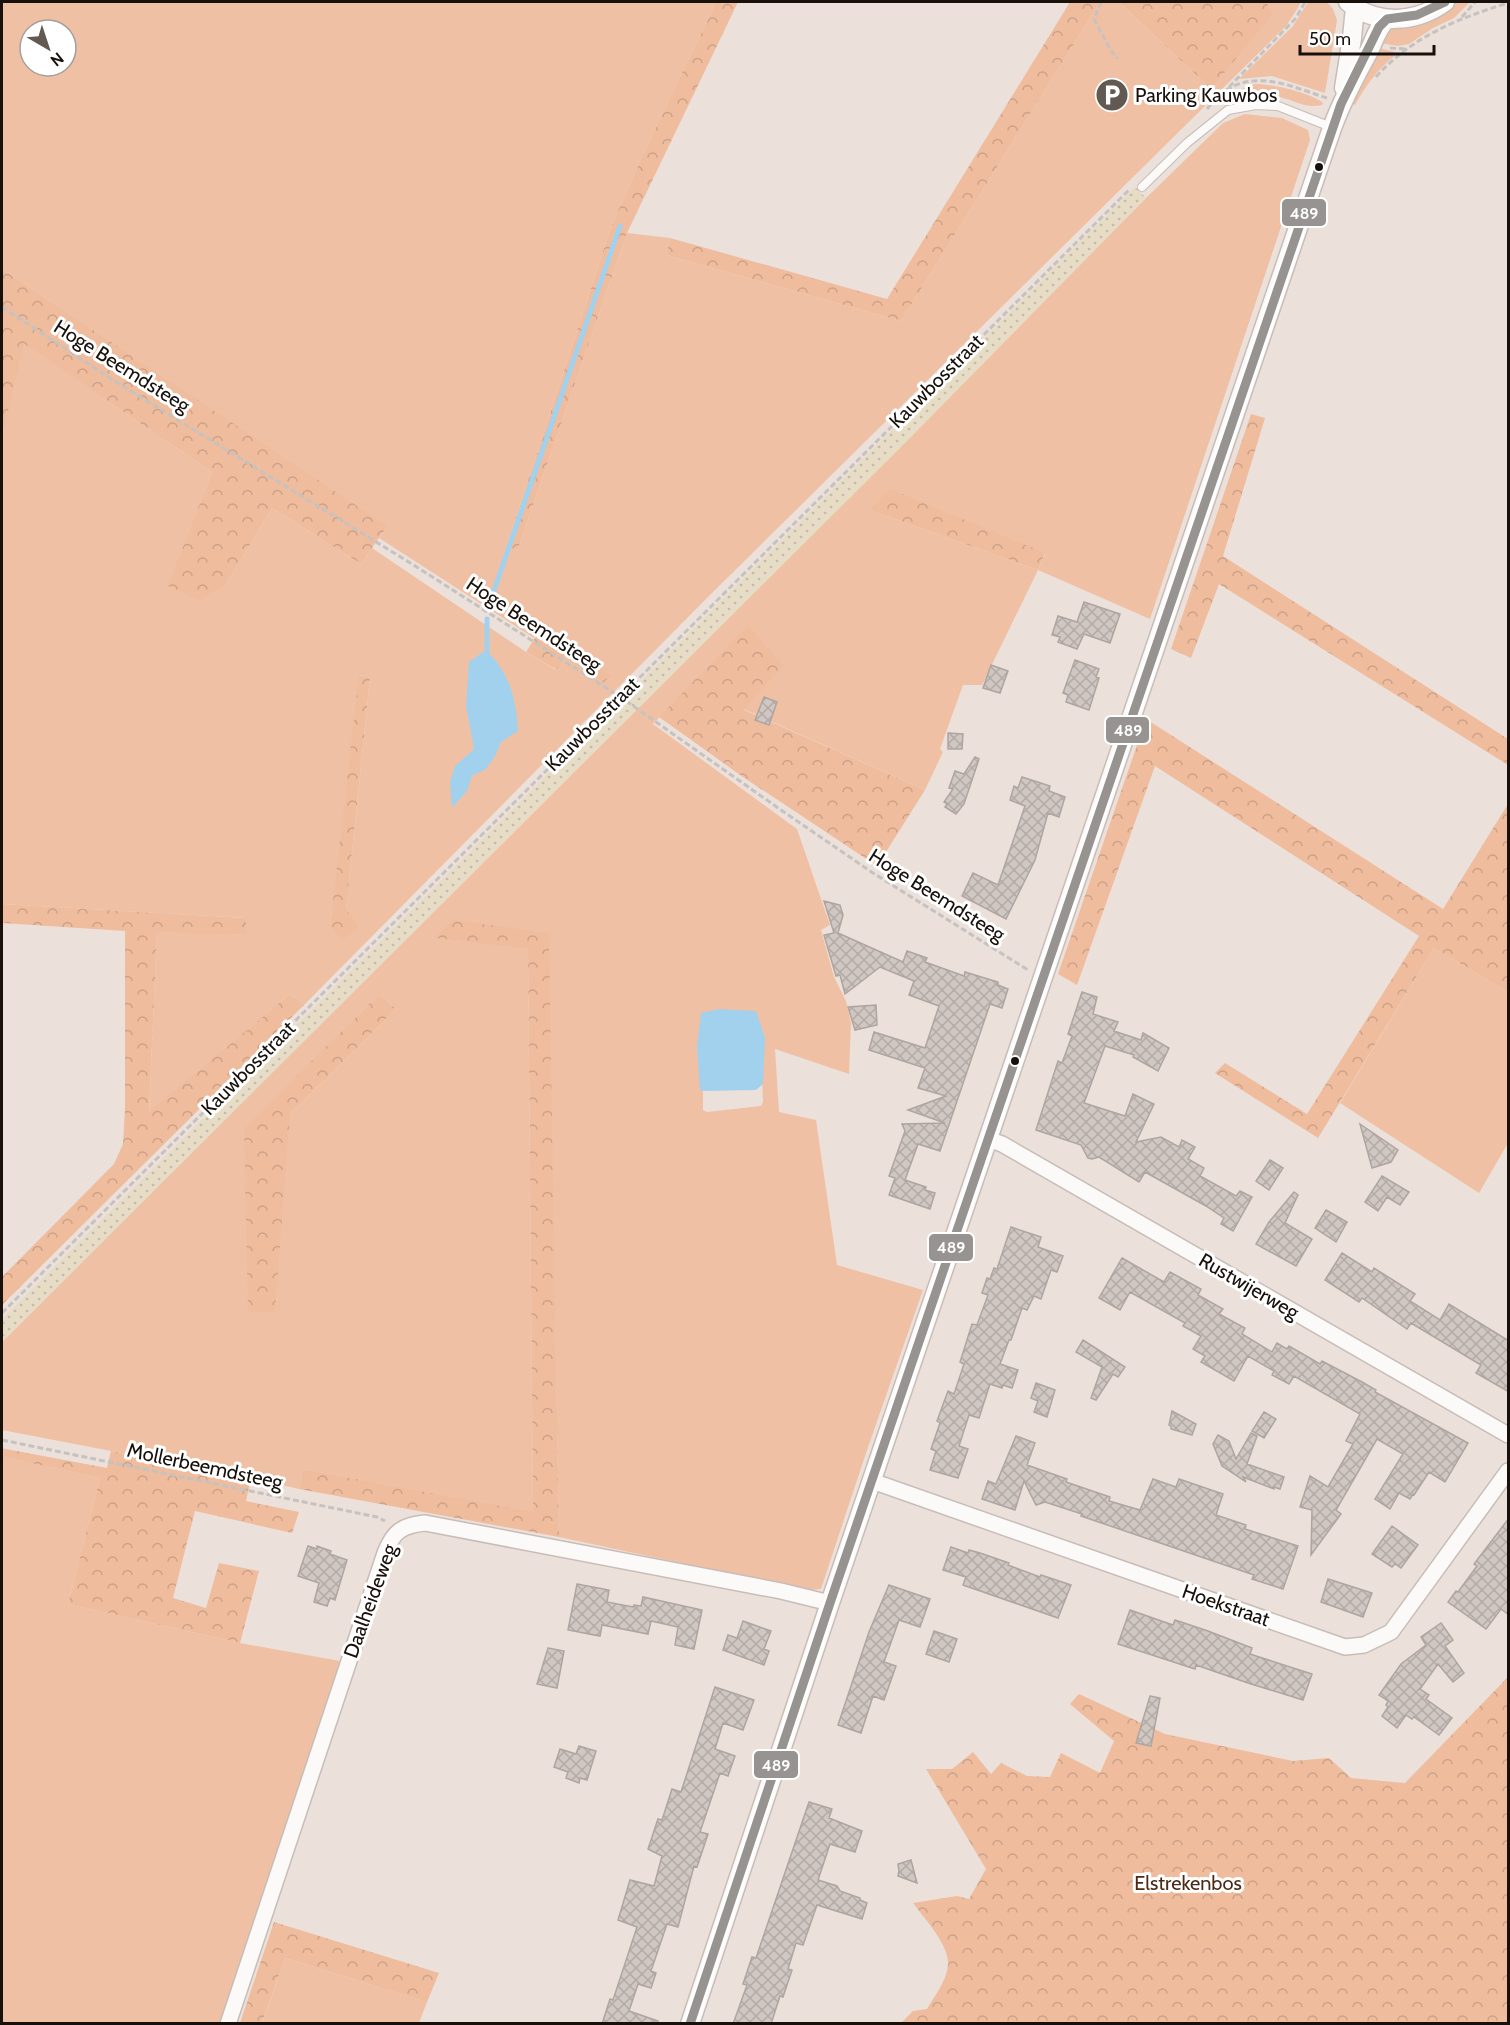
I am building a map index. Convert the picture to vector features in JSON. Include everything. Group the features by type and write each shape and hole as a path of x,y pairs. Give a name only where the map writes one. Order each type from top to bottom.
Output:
{"street":[{"path":"1341,104 1352,38 1351,4 1387,19 1410,18 1433,10 1445,2"},
{"path":"690,2024 830,1603 1332,128 1378,27 1387,19"},
{"name":"Rustwijerweg","path":"988,1139 1002,1144 1509,1435"},
{"name":"Hoekstraat","path":"872,1481 1345,1647 1364,1645 1391,1632 1509,1471"},
{"name":"Daalheideweg","path":"228,2024 385,1553 390,1540 400,1530 411,1524 425,1523 769,1588 830,1603"}],"lane":[{"path":"1142,187 1187,143 1228,110 1256,105 1278,106 1332,128"}],"path":[{"path":"1101,2 1094,19 1118,59"},
{"path":"1305,2 1296,18 1228,89 1260,80 1276,81 1341,104"},
{"path":"1461,19 1475,2"},
{"path":"1373,81 1406,49 1435,30 1509,3"},
{"name":"Kauwbosstraat","path":"2,1313 1131,187"},
{"name":"Hoge Beemdsteeg","path":"2,307 113,380 412,564 619,696 873,873 1042,979"},
{"name":"Mollerbeemdsteeg","path":"2,1440 377,1516 400,1530"}],"shaded area":[{"path":"2,2 716,2 644,152 611,227 506,548 518,549 627,233 670,238 666,255 901,321 1100,2 1119,2 1211,89 1272,14 1267,2 1301,2 1286,26 711,594 304,1005 290,994 149,1113 157,931 246,935 246,918 2,904 2,437 23,343 212,472 169,586 226,584 272,508 361,564 372,548 556,670 564,658 603,683 540,630 534,638 379,538 386,526 2,269","holes":["360,675 370,678 346,910 330,926"]},
{"path":"1308,2 1327,2 1333,9 1337,20 1325,93 1272,76 1239,79 1293,26"},
{"path":"1457,2 1470,2 1454,18 1433,28 1409,44 1398,46 1380,43 1383,35 1390,30 1446,10"},
{"path":"1376,47 1398,53 1374,76 1355,105 1351,103"},
{"path":"1255,84 1291,90 1323,103 1310,106 1271,95 1252,94 1235,97 1217,105 1230,93"},
{"path":"1245,114 1282,118 1308,130 1310,140 1150,619 1038,570 982,685 963,685 940,749 943,752 925,790 743,709 748,626 653,724 797,829 830,925 821,930 834,977 846,1001 851,1023 849,1074 775,1049 779,1112 816,1120 837,1265 923,1290 821,1589 808,1590 559,1537 548,933 436,938 528,948 533,1513 303,1469 299,1489 2,1430 2,1342 1223,123","holes":["870,510 1045,553 1045,554 1038,570","379,994 396,1009 290,1114 245,1128","703,1021 760,1025 763,1102 761,1106 707,1112 703,1110"]},
{"path":"1434,948 1508,992 1508,1143 1479,1193 1340,1103"},
{"path":"2,1448 6,1449 4,1457 100,1478 68,1604 240,1643 340,1661 221,2023 2,2023"},
{"path":"285,1958 427,2002 419,2023 262,2024"}],"green space":[{"path":"716,2 738,2 627,233 518,549 506,548 611,227 644,152"},
{"path":"1070,2 1100,2 901,321 666,255 670,238 887,299"},
{"path":"1119,2 1262,2 1267,3 1273,14 1211,89"},
{"path":"2,269 387,526 361,564 272,508 226,584 199,600 168,586 212,472 24,344 2,437"},
{"path":"1251,414 1265,418 1223,556 1508,739 1508,765 1219,584 1191,658 1171,649"},
{"path":"890,489 1045,553 1038,570 870,510"},
{"path":"748,625 783,665 744,710 925,790 877,866 743,777 659,717"},
{"path":"540,630 611,675 603,683 564,658 557,670 526,652"},
{"path":"359,675 370,678 346,910 359,926 343,941 330,926"},
{"path":"1146,719 1443,909 1508,804 1508,992 1434,948 1318,1138 1215,1073 1225,1063 1307,1114 1419,936 1155,766 1077,985 1058,974"},
{"path":"2,904 246,918 246,935 157,932 149,1112 290,994 304,1005 2,1305 2,1277 114,1164 123,1144 125,931 2,923"},
{"path":"453,920 549,933 559,1537 299,1489 303,1469 533,1512 528,949 435,938"},
{"path":"379,994 396,1009 290,1114 275,1312 248,1312 244,1128"},
{"path":"6,1449 107,1468 111,1451 251,1478 246,1501 299,1512 292,1533 195,1511 173,1598 206,1608 219,1563 259,1571 240,1643 68,1604 100,1478 3,1457"},
{"name":"Elstrekenbos","path":"1508,1677 1508,2023 900,2024 913,2011 927,2009 943,1982 948,1965 948,1957 941,1941 913,1903 957,1896 969,1899 986,1869 926,1769 952,1769 973,1752 991,1774 1001,1763 1027,1776 1050,1777 1061,1753 1100,1773 1114,1741 1070,1704 1079,1694 1165,1734 1293,1761 1329,1758 1351,1778 1405,1783"},
{"path":"274,1922 439,1973 427,2002 285,1958 262,2023 240,2023"}],"sand":[{"path":"1135,187 1146,198 909,439 2,1342 2,1319"}],"water":[{"path":"486,650 501,668 510,687 516,708 518,731 501,742 486,769 472,776 467,791 452,808 450,782 455,766 474,749 466,706 469,662"},
{"path":"719,1009 756,1011 765,1038 763,1084 756,1090 702,1091 700,1089 697,1047 701,1013"}],"building":[{"path":"1084,602 1120,614 1110,643 1084,634 1077,649 1058,642 1060,637 1052,635 1058,616 1077,622"},
{"path":"1075,660 1099,669 1096,677 1099,678 1089,710 1066,702 1068,695 1063,693"},
{"path":"991,665 1008,671 1000,693 983,688"},
{"path":"764,697 777,702 769,725 755,720"},
{"path":"948,733 963,734 962,749 948,749"},
{"path":"975,757 979,759 964,804 956,814 945,807 947,804 944,802 953,789 949,788 955,771 964,774"},
{"path":"1022,777 1050,786 1049,791 1065,797 1059,817 1048,813 1035,860 1006,919 962,896 973,873 998,885 1025,806 1010,800 1014,786 1018,788"},
{"path":"824,901 840,905 843,915 838,933 903,962 907,951 927,958 925,962 964,976 965,972 998,982 998,985 1008,989 1002,1008 990,1004 940,1151 918,1144 905,1180 926,1187 925,1190 935,1193 930,1209 889,1195 895,1178 889,1176 905,1131 902,1124 945,1123 908,1110 946,1096 918,1088 925,1068 869,1050 874,1032 925,1048 939,1006 909,995 914,981 880,967 845,994 840,975 836,976 824,935 834,933"},
{"path":"1082,992 1097,997 1093,1014 1118,1022 1114,1031 1141,1040 1143,1033 1169,1048 1158,1071 1133,1057 1134,1055 1105,1046 1084,1103 1125,1116 1133,1094 1154,1104 1136,1142 1161,1137 1179,1147 1182,1140 1195,1147 1188,1159 1204,1168 1200,1176 1236,1196 1240,1191 1252,1197 1233,1231 1221,1224 1224,1218 1145,1172 1139,1182 1099,1157 1088,1158 1081,1145 1036,1130 1058,1061 1062,1063 1072,1036 1068,1034"},
{"path":"876,1005 877,1025 855,1030 848,1007"},
{"path":"1360,1124 1398,1150 1391,1162 1372,1168"},
{"path":"1270,1160 1283,1168 1269,1190 1256,1181"},
{"path":"1382,1176 1409,1192 1400,1205 1387,1197 1378,1211 1365,1202"},
{"path":"1294,1192 1298,1195 1285,1223 1312,1239 1296,1266 1256,1244 1269,1222"},
{"path":"1326,1210 1347,1222 1336,1242 1315,1228"},
{"path":"1011,1227 1041,1237 1038,1247 1063,1256 1057,1272 1051,1270 1041,1299 1034,1296 1027,1310 1022,1308 1011,1340 1009,1340 1000,1364 1018,1370 1012,1388 990,1384 979,1418 969,1415 959,1446 968,1449 958,1478 930,1470 936,1451 931,1449 940,1423 937,1421 948,1391 954,1394 964,1364 960,1362 972,1324 977,1325 988,1295 982,1293 987,1278 990,1279 994,1268 997,1269"},
{"path":"1342,1253 1372,1272 1374,1268 1415,1294 1410,1301 1440,1320 1449,1304 1509,1341 1509,1392 1476,1373 1481,1365 1411,1323 1407,1329 1362,1298 1359,1302 1325,1280"},
{"path":"1122,1258 1164,1282 1170,1272 1201,1289 1198,1295 1223,1309 1219,1314 1245,1328 1242,1334 1272,1352 1277,1343 1287,1349 1289,1346 1320,1364 1322,1361 1468,1443 1445,1482 1429,1472 1410,1499 1399,1493 1390,1509 1375,1499 1403,1454 1377,1439 1336,1510 1341,1514 1311,1555 1312,1510 1300,1507 1310,1476 1328,1487 1353,1444 1346,1441 1360,1414 1294,1376 1289,1384 1272,1375 1274,1371 1248,1356 1234,1381 1201,1362 1205,1356 1193,1349 1201,1336 1183,1326 1185,1323 1130,1292 1120,1310 1099,1298"},
{"path":"1083,1340 1125,1367 1118,1377 1113,1374 1096,1400 1091,1398 1102,1367 1076,1352"},
{"path":"1036,1383 1055,1390 1047,1417 1034,1412 1038,1401 1031,1398"},
{"path":"1172,1411 1196,1424 1192,1435 1171,1429 1169,1425"},
{"path":"1264,1412 1276,1419 1264,1438 1252,1431"},
{"path":"1251,1433 1257,1436 1247,1464 1284,1477 1280,1489 1274,1487 1274,1489 1243,1477 1246,1482 1222,1466 1213,1444 1218,1435 1229,1441 1236,1459"},
{"path":"1016,1436 1035,1443 1027,1465 1067,1479 1066,1482 1110,1497 1109,1501 1140,1510 1153,1479 1176,1487 1179,1479 1223,1494 1216,1515 1246,1525 1245,1529 1298,1546 1283,1589 1252,1579 1254,1575 1081,1516 1082,1514 1045,1502 1036,1505 1024,1481 1015,1510 982,1499 988,1481 996,1484"},
{"path":"1509,1518 1509,1615 1501,1609 1486,1629 1448,1602 1477,1566 1474,1564"},
{"path":"1392,1526 1418,1545 1401,1568 1395,1564 1392,1567 1372,1554"},
{"path":"308,1546 317,1549 317,1546 331,1551 330,1554 347,1560 335,1600 330,1598 327,1606 314,1602 319,1583 298,1576"},
{"path":"951,1547 968,1553 969,1550 980,1553 1040,1577 1041,1575 1071,1585 1058,1618 963,1585 966,1577 943,1570"},
{"path":"1328,1579 1372,1593 1363,1617 1321,1602"},
{"path":"577,1584 609,1590 607,1602 633,1607 634,1605 641,1606 643,1597 702,1610 694,1649 675,1645 678,1627 651,1621 648,1634 602,1625 600,1636 568,1630"},
{"path":"889,1585 930,1599 920,1627 899,1620 884,1662 896,1666 884,1700 873,1696 861,1733 838,1725 869,1632"},
{"path":"1130,1610 1173,1625 1175,1620 1208,1631 1252,1648 1250,1654 1312,1674 1303,1700 1196,1665 1195,1669 1118,1644"},
{"path":"743,1621 771,1631 764,1649 769,1651 764,1665 723,1650 728,1635 737,1638"},
{"path":"1441,1623 1453,1640 1445,1646 1464,1673 1453,1682 1438,1664 1420,1689 1429,1695 1426,1699 1452,1718 1439,1735 1414,1717 1412,1719 1406,1715 1397,1728 1382,1716 1388,1707 1386,1705 1388,1701 1379,1695 1401,1664 1426,1645 1421,1637"},
{"path":"934,1631 957,1639 949,1662 926,1654"},
{"path":"548,1648 564,1651 557,1688 537,1684"},
{"path":"715,1687 754,1700 743,1730 723,1723 715,1749 735,1756 728,1776 720,1773 700,1832 708,1834 697,1867 694,1866 678,1927 667,1924 651,1971 656,1973 651,1988 638,1984 629,2011 658,2021 657,2024 602,2024 610,1999 613,2000 637,1927 618,1920 630,1880 654,1886 662,1856 648,1849 658,1819 662,1820 672,1789 681,1792"},
{"path":"1150,1696 1160,1698 1151,1746 1136,1743"},
{"path":"579,1746 596,1751 587,1780 580,1778 579,1783 566,1778 568,1772 554,1767 560,1749 576,1754"},
{"path":"809,1802 832,1809 829,1818 862,1831 855,1852 830,1844 818,1880 837,1886 840,1891 867,1903 862,1919 817,1905 803,1945 796,1943 788,1969 792,1970 771,2024 733,2024 747,1985 743,1984 752,1957 756,1958"},
{"path":"911,1860 917,1883 898,1876 898,1864"}],"waterway":[{"path":"490,602 620,226"},
{"path":"487,619 487,656"}],"transit line":[{"name":"489","path":"690,2024 830,1603 1341,104 1379,27 1387,19 1417,15 1445,2"}],"place":[{"name":"Parking Kauwbos","path":"1112,95"}]}
